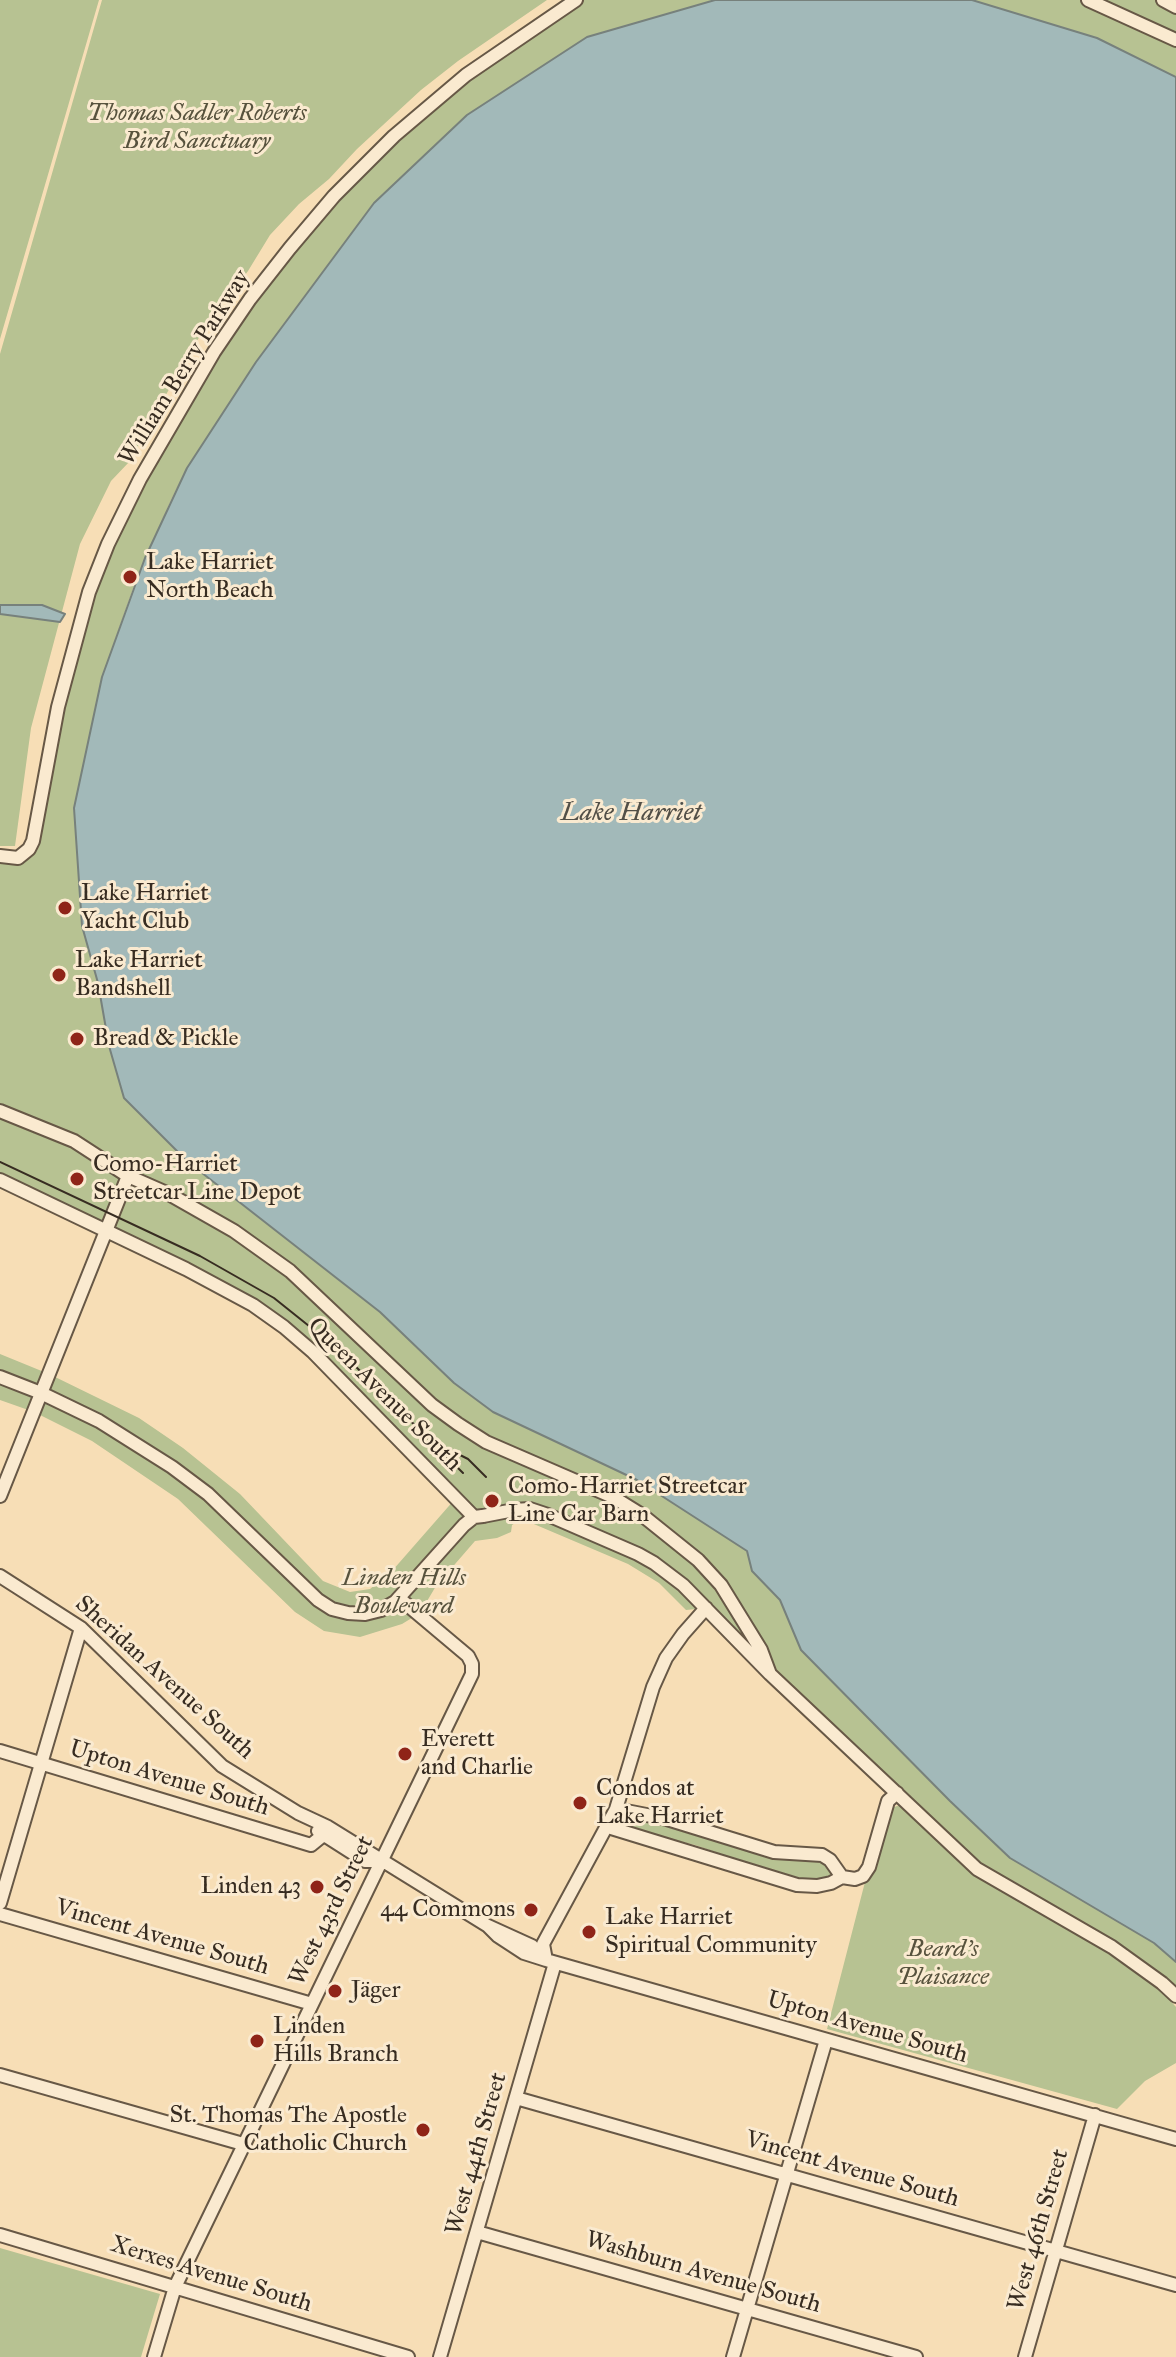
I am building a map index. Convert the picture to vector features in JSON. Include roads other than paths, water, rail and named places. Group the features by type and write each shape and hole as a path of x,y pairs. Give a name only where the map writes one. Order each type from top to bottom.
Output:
{"street":[{"name":"William Berry Parkway","path":"0,856 18,858 33,841 58,707 89,592 108,544 140,479 214,352 290,248 334,196 394,136 466,75 576,0"},
{"path":"1088,0 1176,40"},
{"path":"1163,0 1176,7"},
{"path":"0,1111 74,1141 128,1176 169,1194 256,1245 290,1271 432,1405 458,1424 511,1454 613,1497 672,1537 698,1560 733,1603 761,1650 770,1674"},
{"path":"0,1496 128,1176"},
{"name":"Queen Avenue South","path":"0,1180 107,1229 219,1286 284,1327 479,1516"},
{"path":"0,1377 99,1421 172,1467 208,1494 318,1600 332,1609 365,1614 381,1610 399,1598 464,1525 479,1516 530,1509 638,1554 683,1585 770,1674 977,1869 1112,1947 1176,1996"},
{"name":"Sheridan Avenue South","path":"0,1576 81,1628 222,1766 381,1861"},
{"name":"West 43rd Street","path":"154,2357 175,2287 472,1674 468,1656 399,1598"},
{"name":"West 44th Street","path":"440,2357 516,2098 551,1962 543,1944 616,1809 653,1687 666,1658 706,1608"},
{"path":"0,1903 81,1628"},
{"name":"Upton Avenue South","path":"0,1751 311,1845 322,1836"},
{"path":"608,1827 797,1885 817,1886 842,1877 855,1879 863,1876 869,1867 888,1801 897,1793"},
{"path":"616,1809 667,1819 774,1852 822,1855 830,1860 842,1877"},
{"name":"Sheridan Avenue South","path":"298,1813 322,1836 365,1861 381,1861"},
{"name":"Upton Avenue South","path":"381,1861 488,1926 532,1946 551,1962 1176,2139"},
{"name":"Vincent Avenue South","path":"0,1914 312,2004"},
{"path":"733,2357 826,2040"},
{"path":"0,2075 243,2144"},
{"name":"Vincent Avenue South","path":"516,2098 1176,2285"},
{"name":"West 46th Street","path":"1025,2357 1095,2115"},
{"name":"Washburn Avenue South","path":"477,2232 916,2357"},
{"name":"Xerxes Avenue South","path":"0,2235 408,2357"}],"water":[{"name":"Lake Harriet","path":"715,0 972,0 1097,38 1176,77 1176,1962 1154,1943 1010,1858 950,1801 801,1650 780,1600 752,1571 747,1551 637,1480 493,1412 454,1383 380,1312 188,1162 124,1098 109,1046 98,983 82,926 74,808 102,677 145,558 187,468 256,362 374,203 467,115 587,37"},
{"path":"0,605 42,605 65,614 60,622 0,614"}],"tram line":[{"path":"0,1162 200,1256 274,1298 339,1350 463,1473"},
{"path":"450,1450 468,1459 486,1477"}],"place":[{"name":"Lake Harriet North Beach","path":"130,577"},
{"name":"Lake Harriet Yacht Club","path":"65,908"},
{"name":"Lake Harriet Bandshell","path":"59,975"},
{"name":"Bread & Pickle","path":"77,1039"},
{"name":"Como-Harriet Streetcar Line Depot","path":"77,1179"},
{"name":"Como-Harriet Streetcar Line Car Barn","path":"492,1501"},
{"name":"Everett and Charlie","path":"405,1754"},
{"name":"Condos at Lake Harriet","path":"580,1803"},
{"name":"Linden 43","path":"317,1887"},
{"name":"44 Commons","path":"531,1910"},
{"name":"Lake Harriet Spiritual Community","path":"589,1932"},
{"name":"Jäger","path":"335,1991"},
{"name":"Linden Hills Branch","path":"257,2041"},
{"name":"St. Thomas The Apostle Catholic Church","path":"423,2130"}],"park label":[{"name":"Thomas Sadler Roberts Bird Sanctuary","path":"197,128"},
{"name":"Linden Hills Boulevard","path":"404,1593"},
{"name":"Beard's Plaisance","path":"943,1964"}]}
